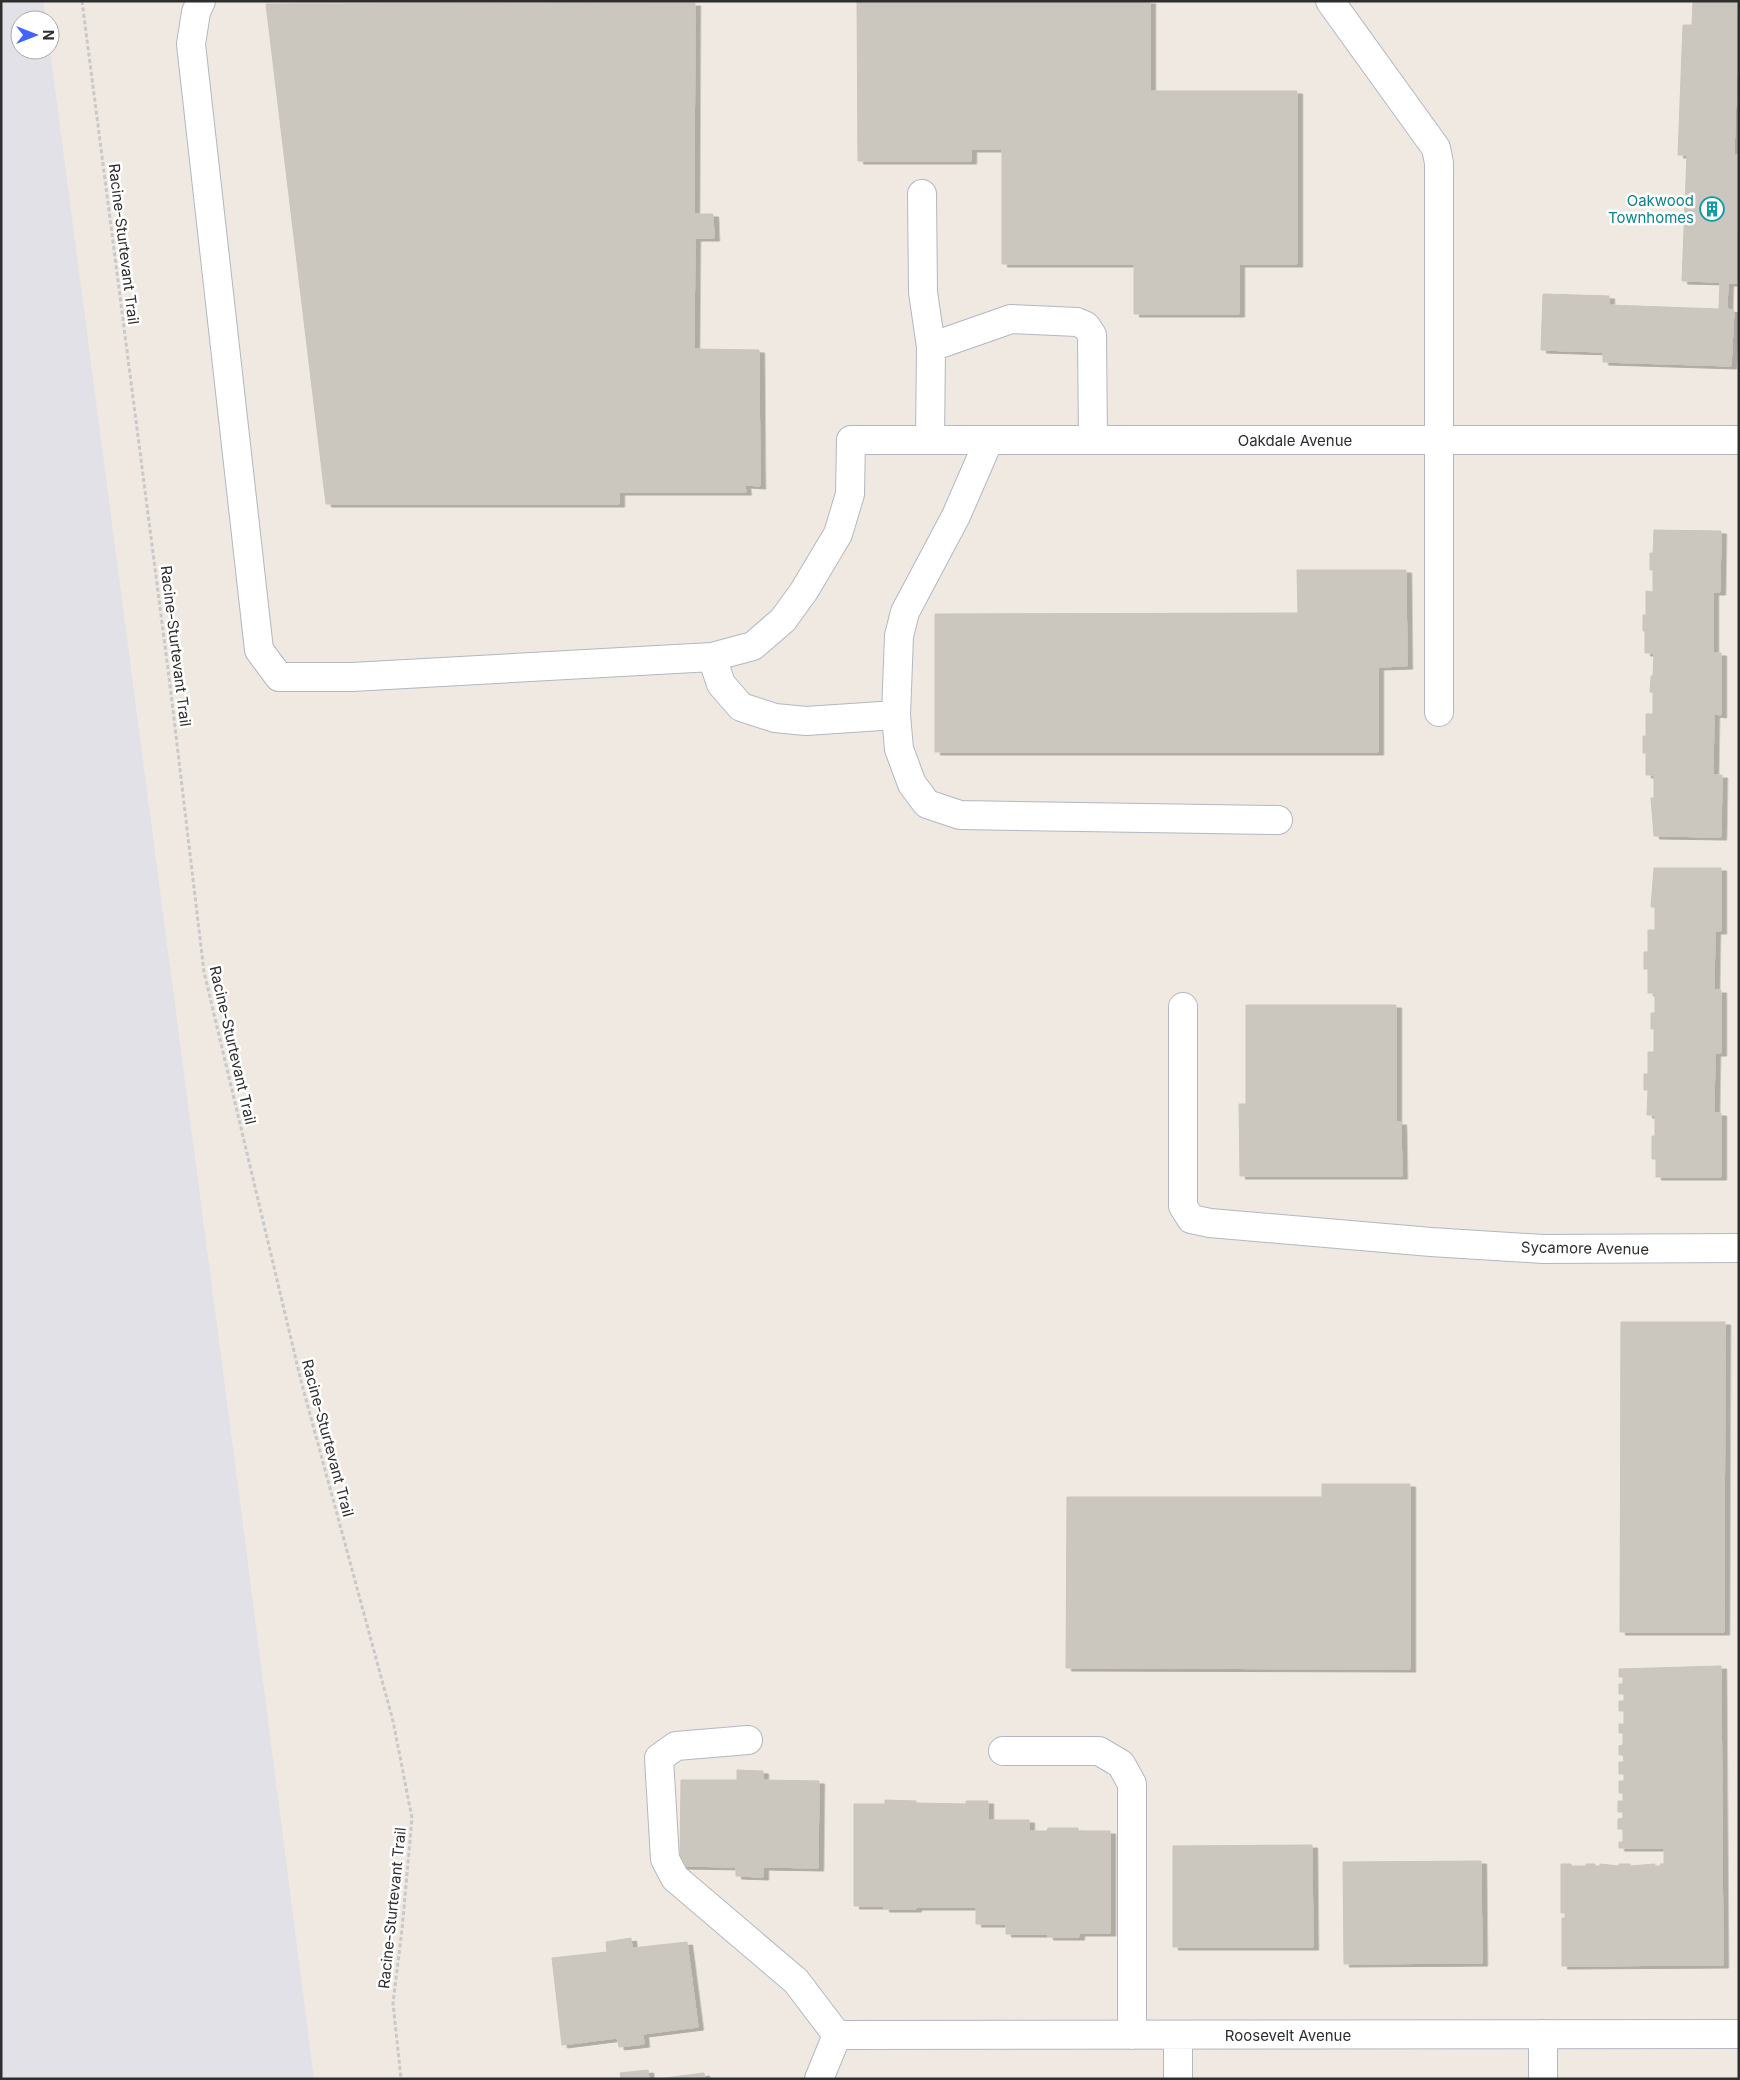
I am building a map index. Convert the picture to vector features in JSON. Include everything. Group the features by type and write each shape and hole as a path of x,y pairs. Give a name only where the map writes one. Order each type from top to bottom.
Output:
{"street":[{"path":"201,1 196,12 191,44 260,650 279,676 352,678 712,657 721,684 742,707 775,718 806,721 896,715"},
{"path":"1330,1 1436,148 1439,163 1439,712"},
{"path":"922,194 924,292 932,347 930,440"},
{"path":"932,347 1011,319 1076,322 1086,326 1092,335 1093,440"},
{"name":"Oakdale Avenue","path":"712,657 753,646 783,620 804,591 838,534 850,494 851,440 1739,440"},
{"path":"989,440 956,516 905,612 900,636 896,715 900,749 912,784 927,804 960,815 1278,820"},
{"name":"Sycamore Avenue","path":"1183,1007 1183,1206 1191,1219 1210,1223 1431,1242 1543,1249 1739,1248"},
{"path":"748,1740 676,1746 659,1758 665,1859 675,1878 796,1980 837,2035 819,2079"},
{"path":"1003,1751 1099,1751 1121,1764 1132,1784 1132,2035"},
{"path":"1543,2034 1543,2079"},
{"name":"Roosevelt Avenue","path":"837,2035 1739,2034"},
{"path":"1178,2035 1178,2079"}],"path":[{"name":"Racine-Sturtevant Trail","path":"82,1 170,685 204,972 301,1381 393,1721 412,1818 393,2003 401,2079"}],"shaded area":[{"path":"1,1 43,1 44,10 10,10 10,60 51,60 314,2079 1,2079"}],"building":[{"path":"857,1 1150,1 1150,91 1297,91 1297,264 1239,264 1239,314 1134,314 1134,264 1002,264 1002,149 971,149 971,161 858,161"},
{"name":"Oakwood Townhomes","path":"1693,1 1739,1 1734,155 1739,155 1738,283 1728,283 1727,309 1734,310 1731,366 1603,362 1603,352 1541,350 1543,294 1609,296 1609,305 1719,309 1720,282 1682,281 1687,155 1678,155 1683,25 1692,25"},
{"path":"695,3 694,214 713,214 714,238 695,238 694,349 759,350 760,486 745,485 746,492 619,492 619,504 326,504 266,4"},
{"path":"1654,530 1721,531 1720,592 1713,592 1713,653 1721,653 1721,715 1714,714 1713,775 1722,775 1721,837 1654,836 1651,798 1654,798 1654,775 1646,775 1646,753 1643,753 1643,736 1646,736 1646,714 1653,714 1653,692 1650,692 1654,653 1645,653 1643,615 1646,615 1646,591 1653,592 1653,570 1650,570 1650,553 1653,553"},
{"path":"1297,570 1406,570 1407,666 1378,667 1378,752 935,752 935,614 1298,613"},
{"path":"1654,868 1721,868 1721,931 1715,931 1714,990 1721,990 1721,1053 1715,1053 1714,1113 1721,1113 1721,1177 1656,1177 1656,1159 1652,1159 1652,1136 1655,1136 1655,1115 1647,1115 1648,1090 1644,1090 1644,1074 1648,1074 1648,1052 1654,1052 1654,1029 1651,1029 1651,1013 1655,1013 1655,993 1648,993 1648,969 1644,969 1644,952 1648,952 1648,930 1655,930 1655,907 1651,907"},
{"path":"1246,1005 1396,1005 1396,1122 1401,1122 1402,1176 1240,1176 1239,1104 1246,1104"},
{"path":"1621,1322 1725,1322 1724,1632 1620,1632"},
{"path":"1322,1484 1410,1484 1410,1669 1066,1668 1067,1497 1322,1497"},
{"path":"1721,1666 1723,1965 1562,1966 1562,1918 1565,1918 1565,1913 1561,1913 1561,1864 1571,1864 1571,1866 1595,1864 1595,1866 1600,1866 1600,1864 1619,1866 1619,1864 1630,1864 1630,1866 1655,1864 1655,1866 1661,1866 1660,1864 1664,1864 1664,1848 1619,1848 1619,1842 1623,1842 1623,1829 1618,1829 1618,1819 1623,1818 1623,1812 1618,1812 1618,1801 1623,1801 1623,1793 1619,1793 1619,1781 1624,1781 1624,1774 1619,1774 1619,1762 1624,1762 1623,1755 1619,1755 1619,1746 1623,1745 1623,1733 1619,1733 1619,1724 1624,1724 1624,1711 1619,1711 1619,1701 1624,1701 1624,1694 1619,1694 1619,1684 1623,1684 1623,1677 1619,1677 1619,1669"},
{"path":"737,1770 763,1771 763,1780 819,1781 818,1868 763,1867 763,1877 736,1876 736,1867 680,1866 681,1780 737,1780"},
{"path":"885,1800 966,1804 966,1801 988,1801 988,1820 1029,1820 1029,1831 1047,1831 1048,1828 1078,1828 1078,1831 1110,1831 1110,1933 1079,1933 1079,1937 1048,1937 1048,1934 1006,1934 1006,1924 976,1924 976,1907 884,1909 884,1906 854,1906 854,1804 885,1804"},
{"path":"1312,1845 1313,1947 1173,1947 1173,1846"},
{"path":"1481,1861 1482,1963 1344,1964 1343,1862"},
{"path":"631,1938 632,1948 687,1942 698,2027 643,2034 644,2044 619,2047 617,2038 562,2045 552,1958 607,1952 606,1942"},
{"path":"648,2070 649,2079 621,2079 620,2073"},
{"path":"704,2073 705,2079 655,2079 665,2078"}],"place":[{"name":"Oakwood Townhomes","path":"1712,209"}]}
